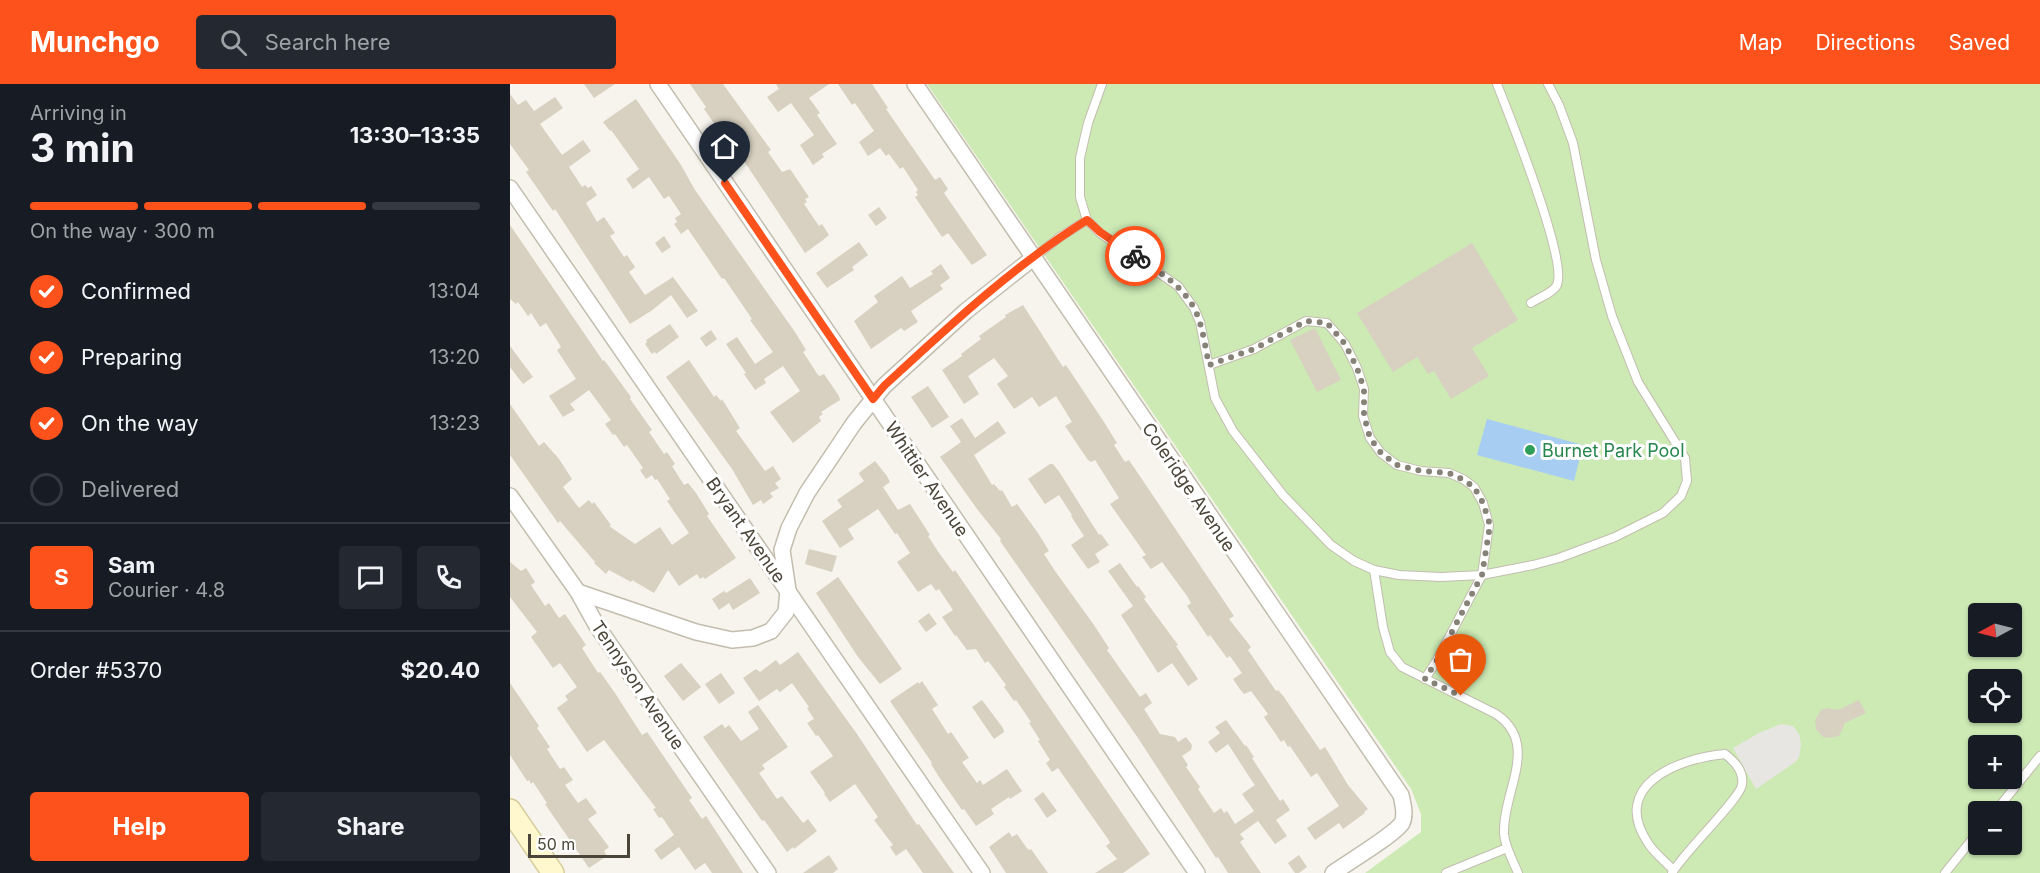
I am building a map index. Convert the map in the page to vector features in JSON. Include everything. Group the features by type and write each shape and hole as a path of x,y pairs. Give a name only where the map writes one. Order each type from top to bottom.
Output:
{"street":[{"name":"Whittier Avenue","path":"658,84 1197,873"},
{"name":"Coleridge Avenue","path":"915,84 1401,795 1404,810 1402,822 1392,832 1333,873"},
{"name":"Bryant Avenue","path":"510,188 982,873"},
{"path":"578,592 696,632 732,640 753,638 771,631 786,612 788,590 782,550 789,528 807,493 854,423 884,386 966,311 1033,258"},
{"name":"Tennyson Avenue","path":"510,496 517,514 578,592 597,626 768,873"},
{"path":"510,810 553,873"}],"lane":[{"path":"1102,84 1088,123 1080,158 1080,196 1087,220 1100,232 1178,286 1194,308 1200,322 1215,399 1233,431 1283,495 1331,545 1354,561 1374,570 1400,575 1440,577 1482,575 1559,558 1615,537 1663,513 1681,496 1686,481 1684,458 1638,382 1612,316 1596,260 1573,143 1559,105 1548,84"},
{"path":"1497,84 1546,213 1558,271 1557,284 1553,289 1531,303"},
{"path":"1033,258 1087,220"},
{"path":"1209,365 1254,349 1306,321 1327,323 1345,344 1357,368 1364,389 1366,427 1370,438 1381,453 1397,465 1421,471 1449,473 1474,487 1483,503 1490,525 1482,575 1425,679"},
{"path":"1374,570 1383,627 1390,652 1402,667 1496,714 1506,720 1515,732 1519,752 1516,773 1506,807 1504,835 1518,873"},
{"path":"1725,754 1739,767 1743,776 1742,788 1673,872 1649,845 1642,833 1637,802 1646,786 1661,772 1690,760 1725,754"},
{"path":"2004,801 2040,756"},
{"path":"1945,873 1968,844"},
{"path":"1446,873 1507,848"}],"green space":[{"path":"927,84 2040,84 2040,873 1365,873 1421,832 1421,814 1411,789"}],"shaded area":[{"path":"1781,724 1793,726 1799,734 1801,744 1799,758 1756,789 1733,748"}],"water":[{"name":"Burnet Park Pool","path":"1487,419 1583,445 1574,481 1477,455"}],"building":[{"path":"584,84 615,84 594,98"},
{"path":"690,84 723,84 771,150 768,152 782,172 790,169 809,197 805,199 807,202 804,204 819,226 822,224 829,235 805,253 748,167 704,109 706,107"},
{"path":"776,84 829,84 809,98 820,113 817,115 837,144 822,154 824,157 813,165 800,145 814,135 791,103 778,112 767,97 779,89"},
{"path":"838,84 872,84 888,108 886,109 935,180 940,177 948,189 944,193 987,255 972,265 948,233 942,237 915,197 918,195 916,192 918,190 903,167 900,169 889,154 886,156 880,148 868,156 859,142 874,131 855,103 852,105"},
{"path":"510,94 518,105 526,100 534,111 555,97 563,108 540,124 562,155 583,140 591,151 569,167 582,187 591,186 597,195 586,203 597,222 604,217 615,233 610,236 624,257 627,255 635,267 629,272 645,295 673,277 698,311 687,318 671,295 630,324 555,209 553,211 526,172 529,170 510,144"},
{"path":"636,99 681,165 695,190 795,332 806,350 803,352 818,375 824,374 839,396 840,400 821,412 823,414 819,417 821,421 793,443 770,412 800,391 783,366 764,379 766,383 755,390 726,344 737,337 755,364 773,352 688,229 681,234 674,224 677,222 675,218 681,214 669,196 664,199 649,177 633,189 626,179 639,169 603,122"},
{"path":"879,207 887,218 876,226 868,215"},
{"path":"510,225 603,361 631,397 630,399 652,430 649,432 664,454 667,452 675,464 672,466 684,485 688,483 696,493 709,514 707,516 736,558 705,579 703,577 700,579 697,574 679,586 668,570 654,593 609,570 606,574 594,563 560,521 558,523 510,455 510,404 539,446 544,442 559,459 572,479 563,487 579,508 589,500 592,504 594,502 611,525 609,526 635,544 660,527 672,545 689,533 667,501 670,499 657,479 655,480 652,475 646,479 640,470 643,468 627,445 624,447 605,424 611,420 589,390 570,404 575,410 563,417 549,396 576,379 557,350 561,347 546,323 540,327 531,313 528,316 518,302 516,304 510,299"},
{"path":"664,236 671,247 662,253 655,243"},
{"path":"859,242 868,255 852,267 854,270 827,288 816,273"},
{"path":"1472,243 1518,320 1472,348 1489,376 1451,399 1434,371 1428,374 1417,357 1393,372 1357,313"},
{"path":"941,264 950,278 940,285 943,289 911,311 918,322 904,331 901,328 871,349 854,321 878,302 874,296 902,276 910,288 933,274 931,271"},
{"path":"1023,305 1063,367 1066,365 1104,422 1117,443 1114,445 1125,462 1129,460 1234,616 1229,619 1251,647 1248,650 1276,691 1278,690 1284,697 1320,750 1325,747 1348,785 1368,809 1343,829 1339,823 1315,840 1307,828 1339,806 1317,773 1311,777 1290,746 1288,747 1284,740 1281,742 1264,717 1268,714 1251,691 1244,694 1239,688 1233,679 1242,673 1230,656 1227,658 1210,635 1208,637 1187,606 1191,603 1187,596 1162,562 1151,569 1142,557 1146,555 1110,504 1119,498 1095,460 1091,462 1088,460 1065,426 1072,422 1056,396 1039,407 1032,397 1014,409 997,384 1008,376 994,358 968,376 979,394 964,404 942,370 962,356 961,354 981,339 979,336 1006,317 1005,315"},
{"path":"670,324 679,337 656,354 655,352 652,354 645,344 646,340"},
{"path":"1315,328 1341,380 1317,392 1290,340"},
{"path":"711,330 717,339 706,347 700,338"},
{"path":"510,346 533,377 523,384 510,367"},
{"path":"689,360 714,397 716,395 721,401 722,399 740,428 736,431 765,471 773,466 781,479 775,483 779,488 770,493 773,497 763,504 761,500 753,505 732,469 666,377"},
{"path":"928,386 949,417 932,428 911,397"},
{"path":"962,418 975,438 998,421 1006,433 974,455 992,485 1002,490 1012,507 1017,504 1038,533 1049,551 1044,554 1094,625 1109,648 1107,650 1140,697 1146,693 1152,703 1144,709 1160,734 1175,737 1178,742 1186,737 1192,745 1191,750 1182,756 1188,765 1186,767 1200,787 1198,789 1214,813 1221,808 1224,813 1227,811 1235,824 1254,811 1242,794 1255,785 1228,744 1216,753 1208,742 1220,733 1215,727 1226,720 1254,757 1252,758 1280,801 1283,799 1290,810 1276,820 1287,836 1275,844 1258,821 1240,834 1244,839 1240,842 1261,873 1228,873 1218,857 1216,858 1138,738 1000,541 1001,539 940,457 961,442 950,426"},
{"path":"875,461 890,482 883,487 898,510 910,504 939,553 953,572 955,570 1150,854 1123,873 1095,873 1117,859 1106,846 1110,843 1108,839 1058,768 1052,772 1046,763 1050,760 1029,723 1031,722 1004,687 1006,685 992,666 988,661 985,663 976,649 967,650 942,617 953,610 939,589 936,591 931,584 918,592 906,575 897,562 910,553 878,509 848,529 854,539 840,548 822,521 842,507 837,500 864,481 860,472"},
{"path":"1053,464 1060,473 1099,535 1101,534 1109,545 1095,554 1100,562 1088,569 1071,545 1084,536 1059,495 1045,504 1028,479"},
{"path":"809,549 837,556 832,572 805,564"},
{"path":"510,562 521,571 526,568 535,582 531,585 545,606 549,603 559,618 565,614 586,645 582,648 598,673 600,672 615,693 642,735 647,732 692,798 689,800 702,819 706,816 743,873 712,873 705,863 695,870 679,847 661,860 654,850 674,835 662,817 659,818 653,809 656,808 604,740 587,752 557,708 568,700 565,696 577,687 560,663 553,668 531,637 537,632 510,597"},
{"path":"1120,563 1146,597 1144,599 1178,645 1176,646 1198,679 1188,686 1172,663 1158,673 1121,615 1133,606 1108,571"},
{"path":"838,577 902,669 880,684 858,657 816,593"},
{"path":"750,578 760,593 733,610 729,603 719,610 712,599"},
{"path":"929,613 937,624 926,632 918,621"},
{"path":"798,652 857,734 917,825 919,824 954,873 923,873 906,849 896,856 890,847 893,845 874,820 878,817 855,784 830,802 810,772 833,756 807,723 814,719 807,708 809,707 792,683 780,692 777,689 759,701 743,678 756,669 760,672 776,660 780,665"},
{"path":"681,663 701,687 683,701 664,676"},
{"path":"721,673 735,693 719,704 705,684"},
{"path":"922,681 938,705 932,709 948,734 951,732 969,758 962,762 977,783 980,780 983,785 1007,769 1022,791 991,809 994,814 976,826 941,780 890,701"},
{"path":"510,683 539,726 537,728 550,747 547,749 560,769 564,767 573,780 565,785 578,803 586,798 597,813 588,819 609,847 604,851 607,856 589,868 545,804 547,803 533,782 531,784 529,780 527,781 510,755"},
{"path":"982,700 1003,728 1004,732 994,739 972,707"},
{"path":"1859,700 1866,713 1845,723 1839,736 1823,737 1816,729 1815,720 1821,710 1828,708 1838,710"},
{"path":"758,705 788,747 762,765 765,769 759,773 777,799 782,796 803,823 808,819 817,831 787,852 764,820 762,821 703,737 722,724 725,728 729,725 741,741 759,729 748,712"},
{"path":"1043,792 1057,811 1047,818 1034,799"},
{"path":"1009,832 1012,837 1017,834 1048,873 1006,873 989,847"},
{"path":"829,855 838,869 833,873 803,873"},
{"path":"1299,855 1307,867 1295,873 1288,863"}],"way so far":[{"path":"1135,256 1178,286 1194,308 1200,322 1209,365 1254,349 1306,321 1327,323 1345,344 1357,368 1364,389 1364,416 1370,438 1381,453 1397,465 1421,471 1449,473 1474,487 1483,503 1490,525 1482,575 1425,679 1461,696"}],"place":[{"name":"Burnet Park Pool","path":"1530,450"}],"route":[{"path":"725,183 873,399 884,386 966,311 1060,237 1087,220 1135,256"}]}
